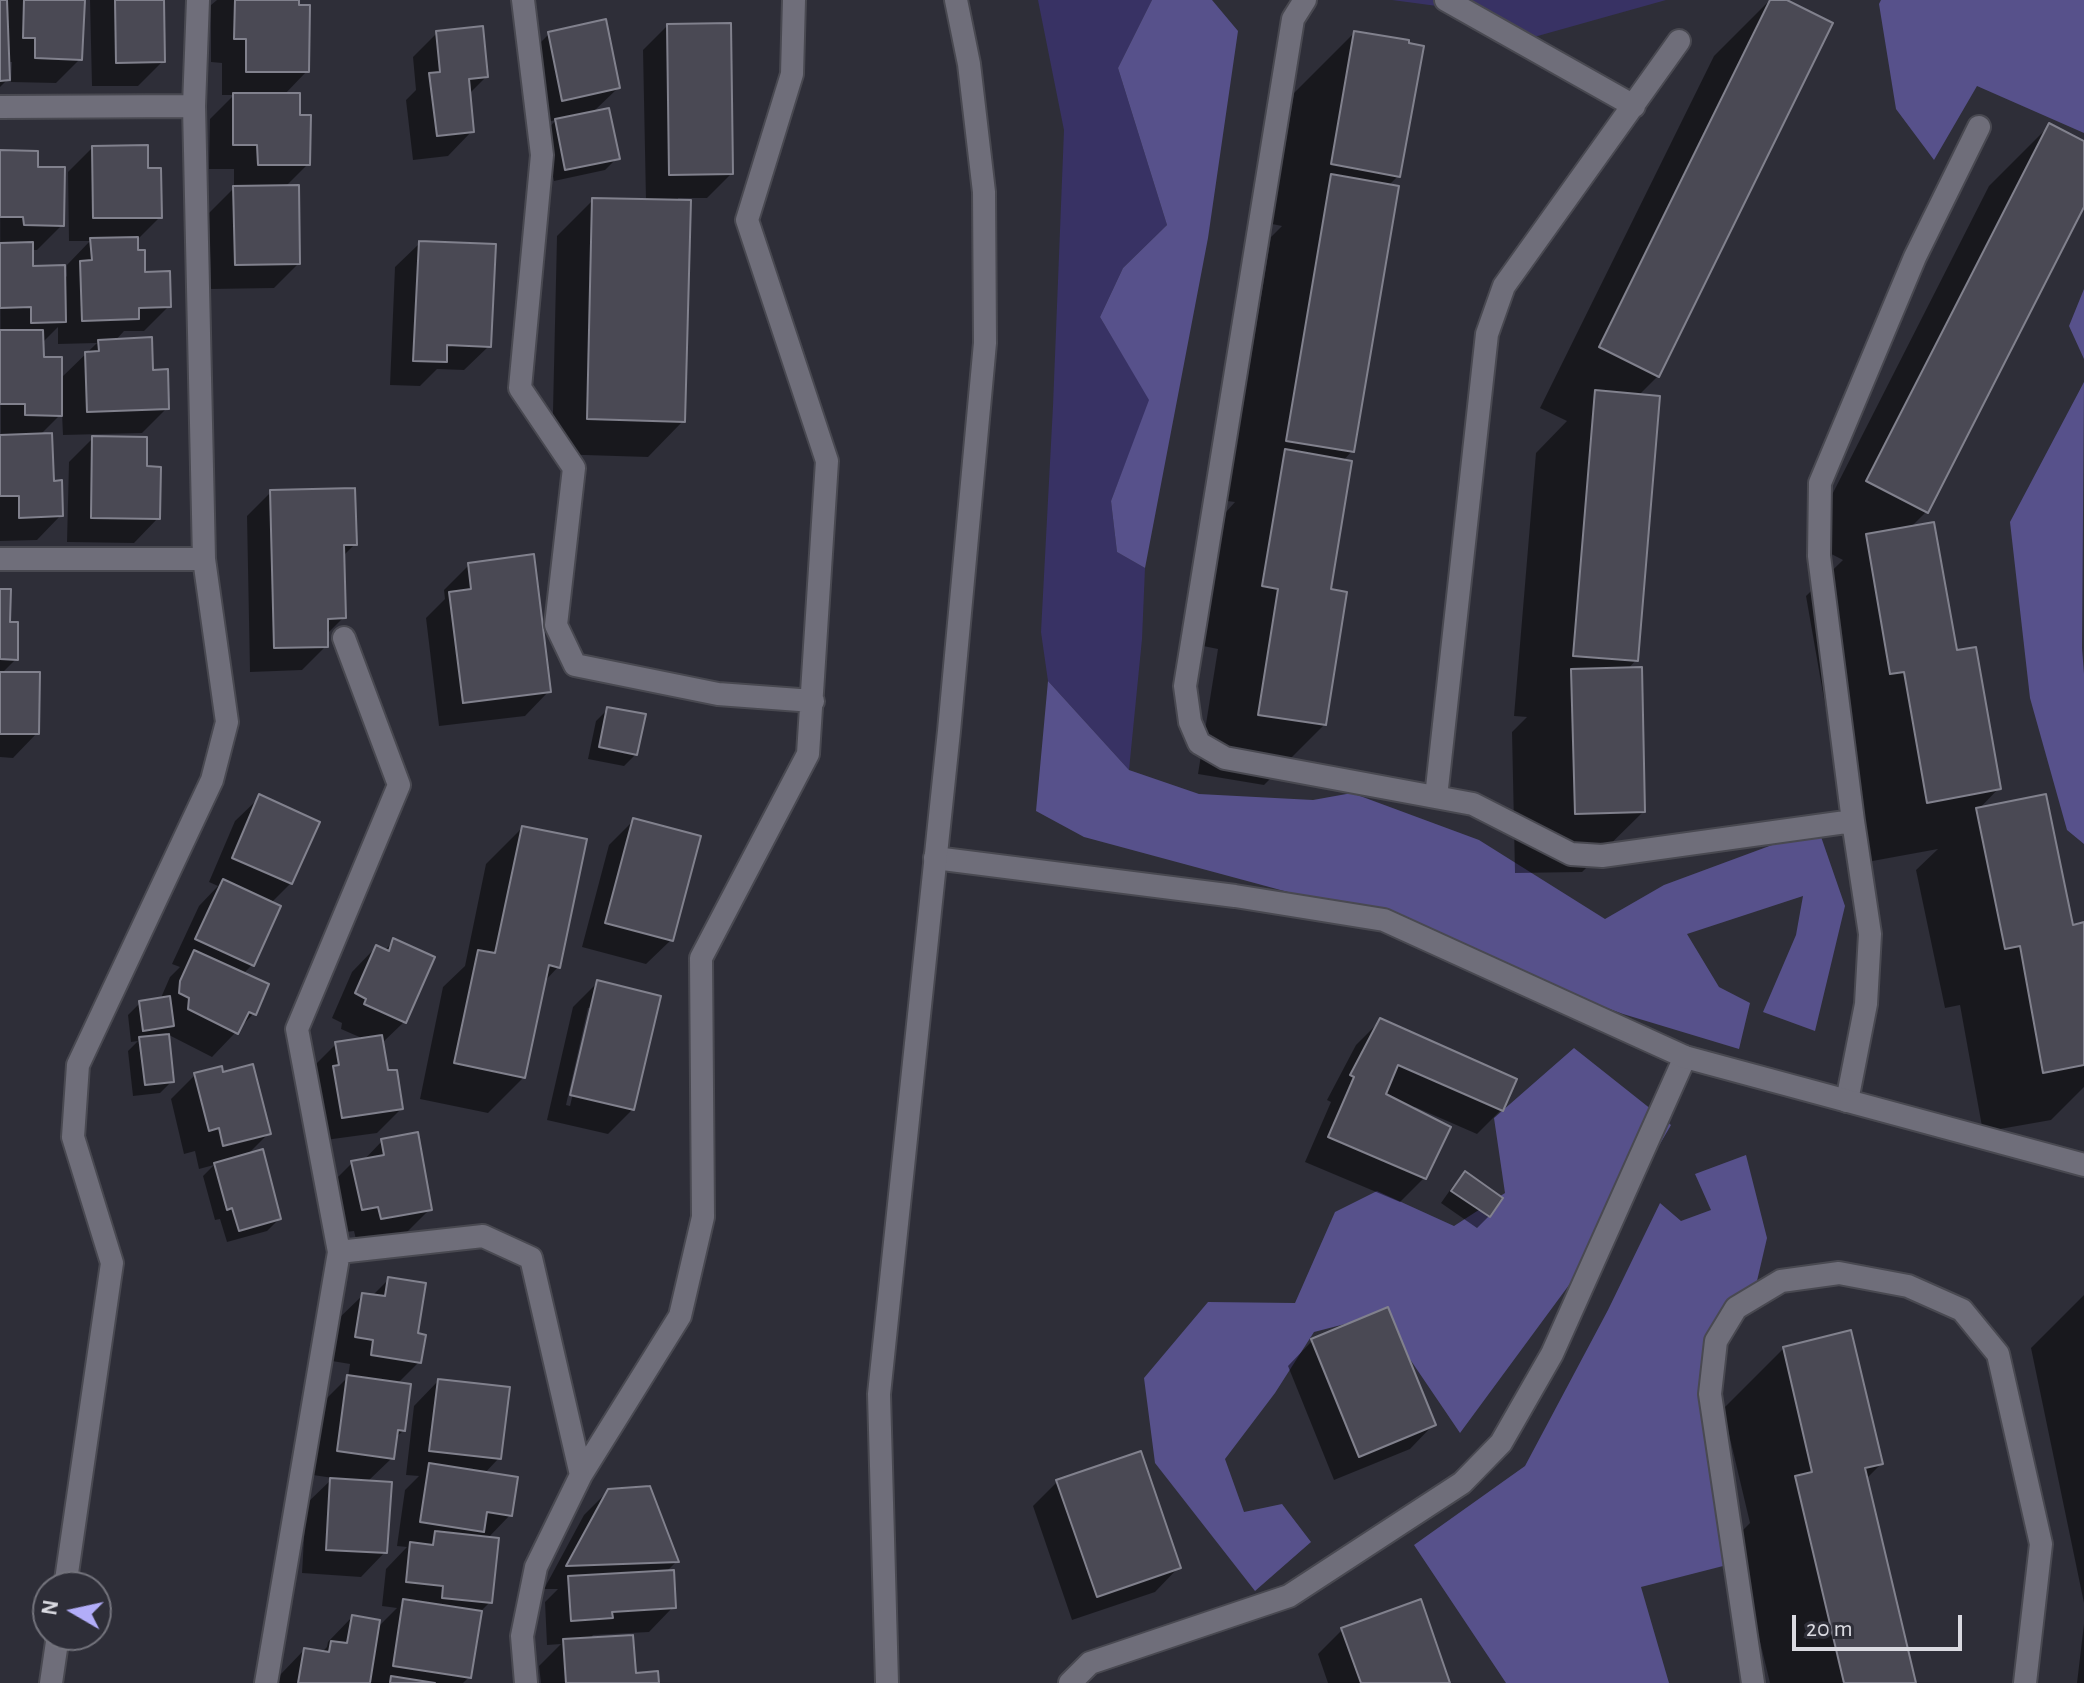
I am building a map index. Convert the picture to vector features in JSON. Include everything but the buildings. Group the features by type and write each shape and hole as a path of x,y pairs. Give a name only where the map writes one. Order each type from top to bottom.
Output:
{"street":[{"path":"67,1571 112,1263 73,1137 78,1065 212,780 227,722 204,559 194,106 198,0"},
{"path":"523,0 542,155 520,388 574,468 556,625 575,665 718,694 813,701"},
{"path":"526,1683 522,1636 536,1567 581,1475 680,1316 703,1217 701,958 808,754 827,461 747,220 792,74 794,0"},
{"path":"887,1683 879,1394 985,343 984,192 969,64 956,0"},
{"path":"1305,0 1293,19 1185,686 1190,722 1199,743 1225,758 1473,804 1571,854 1602,856 1853,821"},
{"path":"1446,0 1634,106"},
{"path":"1436,797 1487,334 1504,286 1679,41"},
{"path":"0,107 194,106"},
{"path":"1847,1101 1866,1004 1870,934 1819,556 1820,483 1915,257 1979,127"},
{"path":"0,559 204,559"},
{"path":"266,1683 339,1252 297,1029 399,785 344,638"},
{"path":"935,858 1235,896 1384,920 1685,1057 2084,1165"},
{"path":"1070,1683 1090,1663 1289,1596 1462,1483 1501,1443 1552,1354 1685,1057"},
{"path":"339,1252 483,1236 531,1258 581,1475"},
{"path":"1753,1683 1710,1394 1716,1341 1736,1308 1781,1281 1839,1273 1908,1286 1962,1310 1998,1354 2041,1544 2025,1683"},
{"path":"51,1683 56,1651"}],"shaded area":[{"path":"1038,0 1152,0 1118,68 1167,225 1123,268 1100,317 1150,400 1111,501 1117,552 1145,568 1142,639 1129,770 1048,681 1041,632 1064,130"},
{"path":"1152,0 1212,0 1238,31 1208,238 1145,568 1117,552 1111,501 1149,400 1100,317 1123,268 1167,225 1118,68"},
{"path":"1392,0 1666,0 1502,46 1437,6"},
{"path":"1881,0 2084,0 2084,133 1977,86 1934,160 1896,109 1879,4"},
{"path":"2084,289 2084,359 2069,326"},
{"path":"2084,382 2084,844 2067,830 2030,698 2010,522"},
{"path":"1048,681 1129,770 1199,794 1313,800 1352,793 1479,840 1605,919 1664,885 1818,828 1845,906 1815,1031 1763,1012 1796,935 1803,896 1687,934 1719,987 1750,1003 1739,1049 1623,1014 1325,902 1084,837 1036,811"},
{"path":"1574,1048 1671,1125 1611,1228 1460,1433 1380,1315 1314,1332 1275,1393 1225,1459 1244,1512 1282,1504 1311,1542 1255,1591 1155,1463 1144,1378 1208,1302 1295,1303 1335,1212 1377,1191 1454,1226 1505,1193 1494,1118"},
{"path":"1746,1155 1767,1238 1753,1298 1715,1349 1727,1565 1641,1587 1669,1683 1506,1683 1414,1545 1525,1466 1608,1310 1660,1203 1681,1221 1711,1210 1695,1174"}]}
